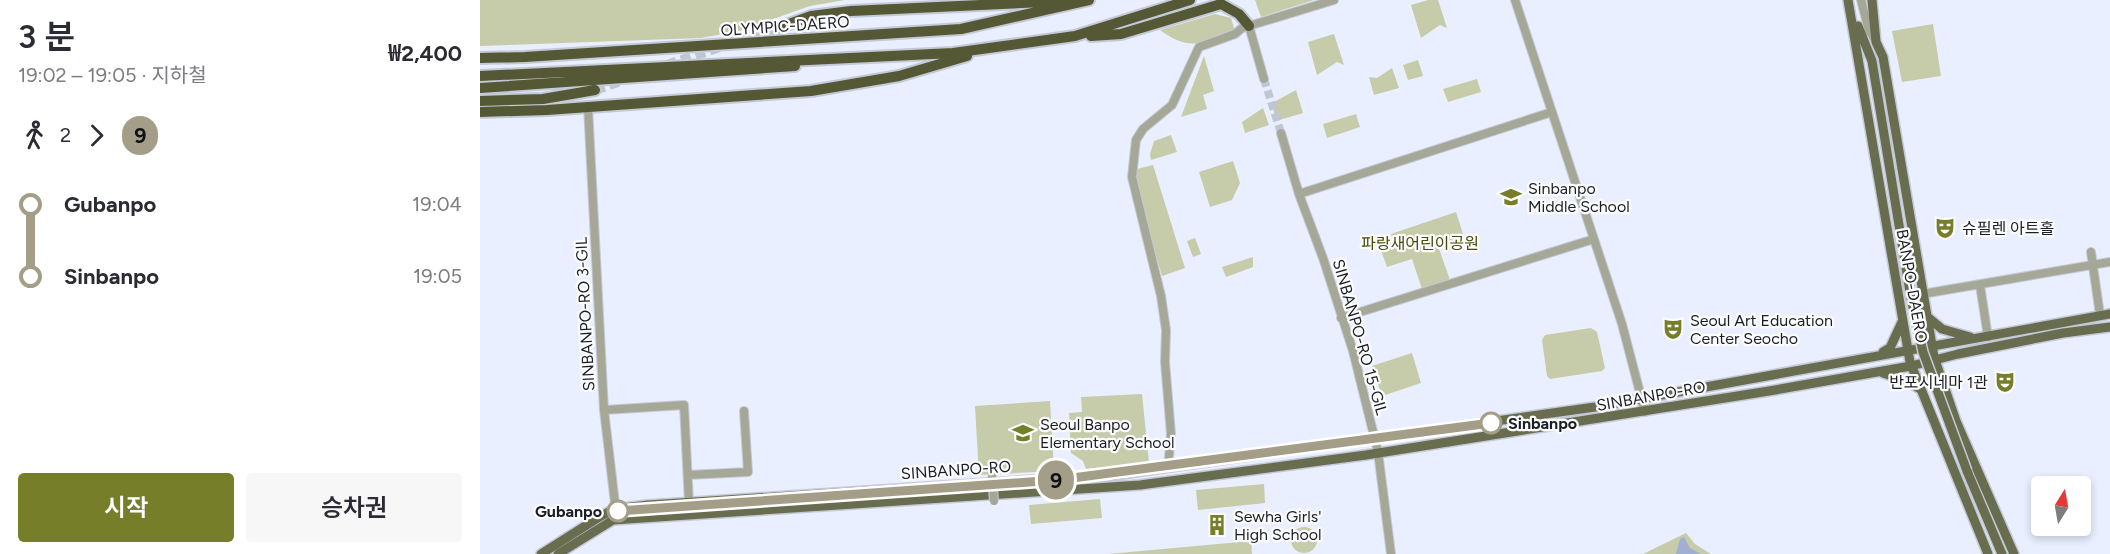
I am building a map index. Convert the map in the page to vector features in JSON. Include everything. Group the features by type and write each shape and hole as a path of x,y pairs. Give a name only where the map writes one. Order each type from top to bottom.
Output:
{"highway":[{"name":"OLYMPIC-DAERO","path":"480,58 549,56 961,30 1087,0"},
{"path":"778,28 811,16 851,11 1087,0"},
{"name":"OLYMPIC-DAERO","path":"480,88 728,72 1002,46 1075,36 1190,0"},
{"path":"1075,36 1121,34 1221,4 1239,14 1249,26"},
{"path":"480,112 588,107 811,91 899,76 1002,46"},
{"name":"OLYMPIC-DAERO","path":"480,76 726,62 915,55"},
{"path":"480,101 543,99 595,90"}],"main road":[{"path":"1848,0 1850,11 1872,61 1911,298 1923,352 1967,471 2002,554"},
{"name":"BANPO-DAERO","path":"1872,0 1876,42 1883,57 1925,315 1935,362 1956,421 2014,554"},
{"name":"BANPO-DAERO","path":"1850,11 1911,366 1988,554"},
{"path":"1872,61 1876,42"},
{"path":"1925,315 1946,330 1985,337"},
{"name":"SINBANPO-RO","path":"541,554 596,518 615,509 1114,475 1168,468 1238,455 1595,407 1641,396 2105,315"},
{"path":"1881,353 1890,348 1903,321"},
{"name":"SINBANPO-RO","path":"558,554 605,523 617,520 1140,485 1645,412 1935,362 1958,354 2064,333 2110,327"},
{"path":"1941,379 1944,367 1958,354"},
{"path":"1878,372 1907,381 1920,389"},
{"path":"1938,435 1942,422 1956,421"}],"street":[{"path":"1168,468 1171,434 1164,362 1166,330 1161,296 1132,177 1136,140 1143,129 1172,105 1199,47 1249,26 1334,0"},
{"path":"1515,0 1594,239 1645,412"},
{"path":"1861,0 1869,31 1876,42"},
{"path":"1249,26 1264,79"},
{"name":"SINBANPO-RO 3-GIL","path":"588,107 604,410 617,520"},
{"path":"1299,194 1552,112"},
{"name":"SINBANPO-RO 15-GIL","path":"1281,133 1299,194 1304,203 1353,351 1378,452 1391,554"},
{"path":"1341,318 1594,239"},
{"name":"SINBANPO-RO","path":"2091,252 2105,315"},
{"path":"1985,337 1980,285 2110,262"},
{"name":"BANPO-DAERO","path":"1922,294 1980,285"},
{"path":"604,410 684,405 689,503"},
{"path":"688,476 748,472 744,411"},
{"path":"992,476 994,501"}],"green space":[{"path":"480,0 845,0 810,6 739,31 701,38 480,46"},
{"path":"1255,0 1314,0 1261,17"},
{"path":"1428,0 1438,0 1447,28 1440,25 1421,38 1411,5"},
{"path":"1215,14 1231,18 1235,31 1205,42 1189,43 1171,37 1160,30"},
{"path":"1933,24 1941,76 1902,82 1892,31"},
{"path":"1334,34 1344,65 1337,62 1317,75 1308,42"},
{"path":"1204,56 1214,91 1203,95 1207,109 1181,117"},
{"path":"1418,60 1423,76 1408,80 1403,65"},
{"path":"1392,68 1399,88 1374,95 1369,77 1377,78"},
{"path":"1477,79 1481,92 1448,102 1443,89"},
{"path":"1296,90 1303,113 1276,121 1272,103"},
{"path":"1263,108 1269,125 1245,133 1242,122"},
{"path":"1356,114 1360,127 1327,138 1323,124"},
{"path":"1171,135 1177,152 1151,160 1150,154 1154,141"},
{"path":"1233,161 1240,183 1232,200 1210,207 1199,172"},
{"path":"1153,165 1185,268 1162,276 1137,191 1137,169"},
{"name":"파랑새어린이공원","path":"1456,212 1464,237 1438,246 1450,280 1422,289 1412,259 1387,267 1380,247 1394,242 1391,234"},
{"path":"1195,238 1201,254 1193,257 1187,241"},
{"path":"1253,257 1253,267 1226,277 1222,267"},
{"path":"1591,328 1597,332 1605,368 1602,371 1550,379 1547,376 1542,340 1545,335"},
{"path":"1412,353 1421,383 1382,396 1372,366"},
{"path":"1142,394 1149,463 1086,469 1083,461 1071,453 1069,413 1082,412 1081,397"},
{"path":"1050,401 1054,471 979,475 975,406"},
{"path":"1264,484 1265,503 1198,510 1196,490"},
{"path":"1100,499 1102,518 1031,524 1029,505"},
{"path":"1304,527 1313,531 1317,540 1313,549 1304,553 1295,549 1291,540 1295,531"},
{"path":"1686,533 1695,544 1711,554 1643,554"},
{"path":"1251,541 1252,554 1108,554"}],"water":[{"path":"1684,537 1690,548 1701,554 1676,554 1680,539"}],"tunnel":[{"path":"738,41 778,28"},
{"path":"667,65 723,46"},
{"path":"595,90 627,79"},
{"path":"1264,79 1281,133"}],"metro line":[{"name":"9","path":"618,511 1057,480 1491,423"}],"place":[{"name":"Sinbanpo Middle School","path":"1511,197"},
{"name":"슈필렌 아트홀","path":"1945,228"},
{"name":"Seoul Art Education Center Seocho","path":"1673,329"},
{"name":"반포시네마 1관","path":"2005,382"},
{"name":"Sinbanpo","path":"1491,423"},
{"name":"Seoul Banpo Elementary School","path":"1023,433"},
{"name":"Gubanpo","path":"618,511"},
{"name":"Sewha Girls' High School","path":"1217,525"}]}
